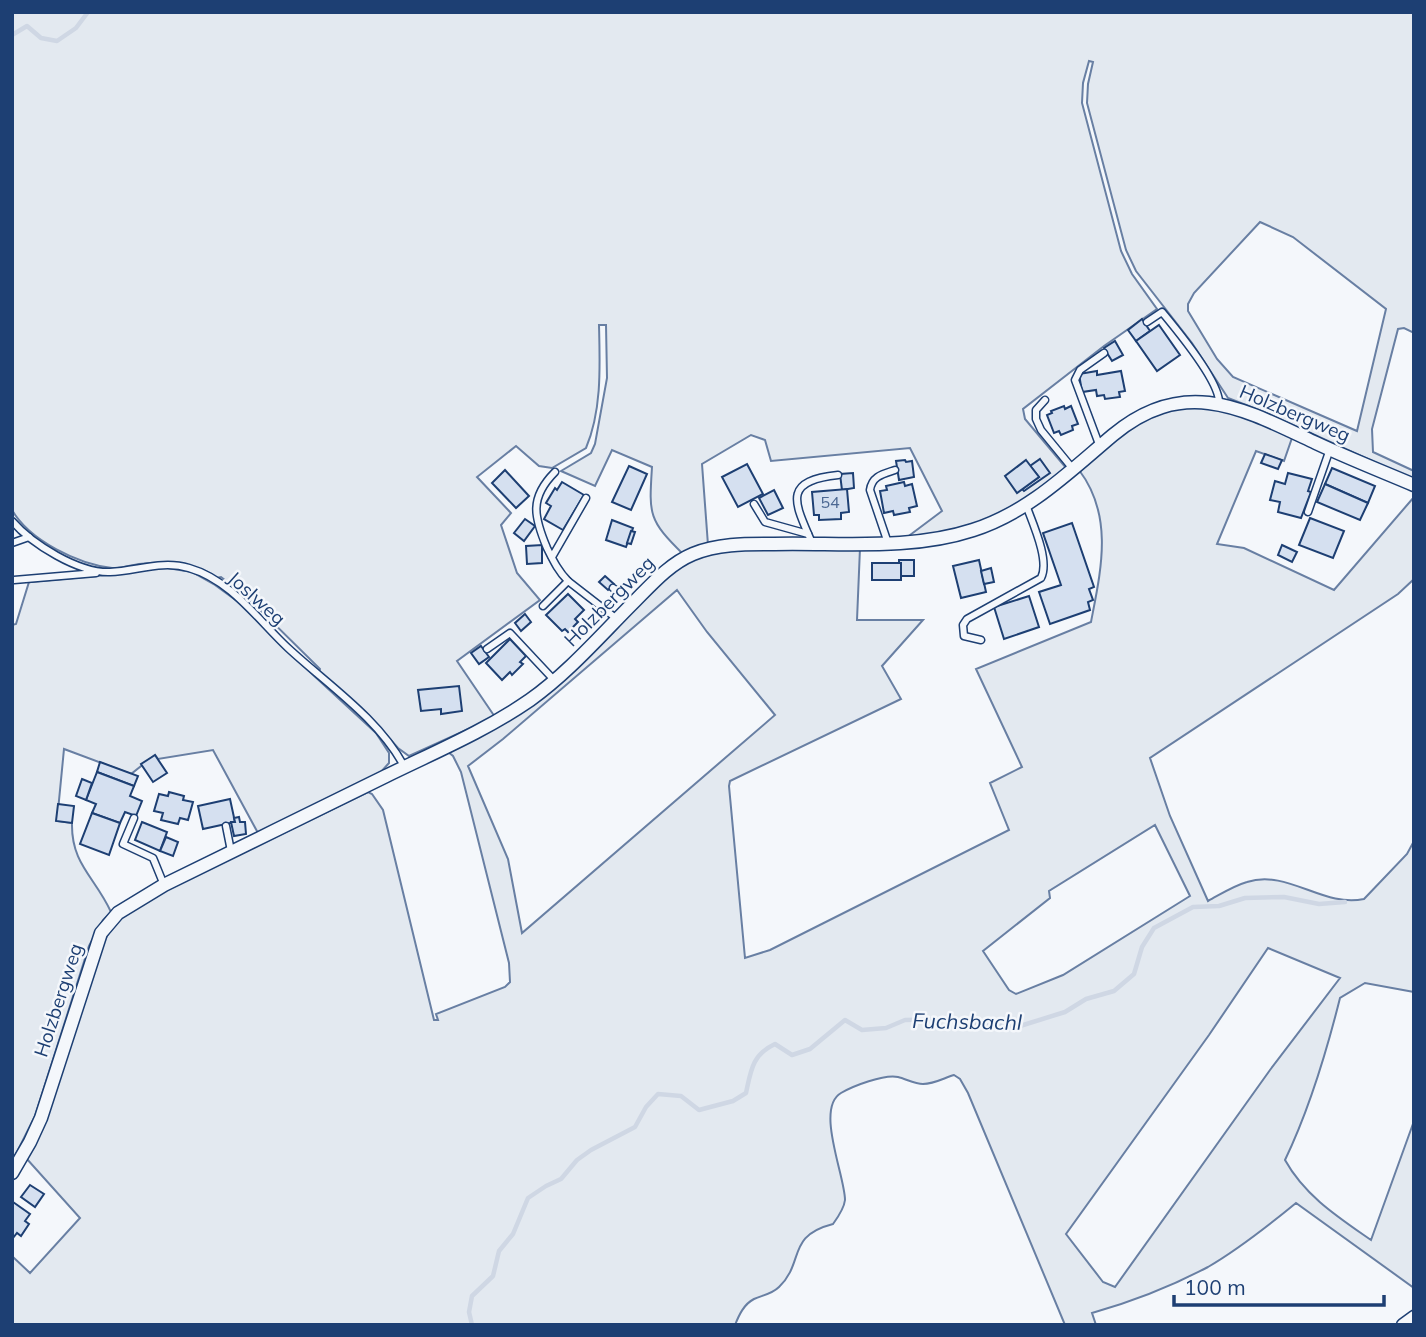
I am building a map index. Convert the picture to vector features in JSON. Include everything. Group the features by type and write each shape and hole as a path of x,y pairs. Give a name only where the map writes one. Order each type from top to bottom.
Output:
{"street":[{"name":"Holzbergweg","path":"12,1173 41,1118 101,933 118,914 164,885 457,743 508,715 555,681 666,571 697,552 732,545 810,538 888,543 956,536 995,522 1026,505 1127,425 1150,413 1180,404 1219,403 1262,416 1414,485"},
{"path":"1403,1325 1414,1317"}],"lane":[{"path":"1147,322 1162,313 1216,388 1219,403"},
{"path":"1100,447 1075,380 1080,369 1104,353"},
{"path":"1045,400 1036,410 1036,419 1041,430 1074,469"},
{"path":"1308,512 1330,449"},
{"path":"888,543 871,497 870,487 878,476 895,470"},
{"path":"555,472 542,488 535,509 538,525 561,575 617,619"},
{"path":"810,538 797,505 798,492 812,479 838,475"},
{"path":"552,557 586,498"},
{"path":"754,504 765,522 810,538"},
{"path":"981,640 964,635 963,625 967,619 1041,579 1044,573 1043,556 1026,505"},
{"name":"Joslweg","path":"12,521 50,551 91,570 108,572 171,565 193,569 216,582 243,602 286,646 379,731 404,767"},
{"path":"12,542 29,537"},
{"path":"15,580 108,572"},
{"path":"543,606 568,581"},
{"path":"613,588 633,603"},
{"path":"487,649 510,633 555,681"},
{"path":"134,818 123,844 153,858 164,885"},
{"path":"226,826 231,852"}],"shaded area":[{"path":"12,12 1414,12 1414,333 1404,328 1398,329 1372,429 1373,452 1414,471 1414,480 1228,398 1192,343 1136,271 1126,250 1087,103 1093,62 1089,61 1083,83 1082,103 1121,251 1132,274 1157,309 1023,409 1025,419 1067,469 1022,503 968,528 906,538 942,511 910,448 771,461 765,440 751,435 702,464 708,545 683,554 663,533 653,515 652,467 612,450 595,486 561,471 591,453 595,444 607,378 606,325 599,325 600,372 597,403 586,448 552,468 539,466 516,446 477,477 511,513 501,525 517,573 540,600 457,661 495,717 409,756 319,672 320,669 247,597 221,577 216,578 188,566 170,563 115,568 85,562 56,549 30,532 12,510","holes":["1260,222 1293,237 1386,309 1357,431 1233,377 1217,359 1188,311 1188,304 1194,293"]},
{"path":"1219,407 1293,435 1284,461 1256,451 1217,544 1244,548 1334,590 1414,497 1414,579 1398,594 1150,758 1170,816 1208,901 1237,886 1262,879 1277,880 1334,898 1364,899 1407,854 1414,841 1414,992 1365,983 1340,998 1317,1080 1285,1160 1312,1195 1371,1240 1414,1121 1414,1288 1296,1203 1231,1253 1208,1267 1151,1293 1092,1313 1096,1325 1065,1325 968,1093 960,1079 954,1075 923,1084 898,1077 877,1079 841,1093 834,1101 831,1127 844,1189 842,1210 833,1224 808,1235 787,1278 770,1293 747,1304 735,1325 12,1325 12,1256 30,1273 80,1218 26,1158 99,950 109,932 126,915 150,898 368,792 383,810 434,1020 438,1020 436,1014 505,987 510,982 509,963 461,772 448,752 510,719 669,574 698,557 733,550 860,548 857,620 923,620 882,666 901,699 730,781 745,958 770,950 1009,830 990,783 1022,767 976,669 1091,622 1101,563 1101,525 1090,488 1079,470 1126,432 1152,417 1181,408","holes":["677,590 707,632 775,715 522,933 508,859 468,766","1155,825 1190,896 1063,975 1016,994 1009,990 983,951 1050,898 1049,891","1268,948 1340,978 1270,1070 1115,1287 1103,1282 1066,1234"]},
{"path":"161,567 192,572 241,604 284,648 376,733 389,753 389,763 380,773 258,833 213,750 158,759 155,755 131,774 64,749 57,821 72,823 75,849 111,912 103,920 89,946 35,1116 12,1162 12,625 16,624 29,582"}],"building":[{"path":"1142,319 1150,331 1136,341 1128,330"},
{"path":"1159,325 1180,355 1157,371 1136,341"},
{"path":"1115,341 1123,355 1112,361 1104,348"},
{"path":"1097,371 1097,375 1121,371 1125,391 1119,392 1120,397 1105,399 1104,395 1097,396 1096,390 1082,392 1079,374"},
{"path":"1064,406 1065,409 1071,406 1078,424 1072,426 1073,430 1061,435 1059,431 1054,433 1047,415"},
{"path":"1265,454 1282,460 1278,469 1261,463"},
{"path":"1040,459 1050,473 1024,491 1022,489 1039,477 1030,466"},
{"path":"1026,460 1039,477 1017,493 1005,476"},
{"path":"896,461 912,461 914,477 899,480"},
{"path":"747,464 763,494 738,507 722,477"},
{"path":"629,466 647,474 631,510 612,502"},
{"path":"1332,468 1375,486 1368,503 1325,484"},
{"path":"505,470 529,496 516,508 492,483"},
{"path":"853,473 854,488 842,490 840,474"},
{"path":"1288,473 1312,479 1308,491 1311,492 1301,518 1278,512 1280,502 1270,500 1275,481 1285,484"},
{"path":"562,482 584,495 563,530 544,519 551,506 546,503"},
{"path":"904,482 905,486 912,484 917,506 909,508 910,512 894,515 893,511 884,513 880,491 887,490 886,486"},
{"path":"1325,484 1368,503 1360,520 1317,502"},
{"path":"847,489 849,512 841,513 841,519 819,520 819,515 814,515 812,492"},
{"path":"774,490 783,508 768,515 759,498"},
{"path":"1310,518 1344,531 1333,558 1299,545"},
{"path":"525,519 535,526 524,541 514,533"},
{"path":"612,520 633,528 626,547 606,540"},
{"path":"1072,523 1094,587 1089,589 1093,600 1088,602 1090,610 1050,624 1039,592 1061,585 1043,533"},
{"path":"631,531 635,532 631,544 627,543"},
{"path":"542,545 542,563 527,564 526,546"},
{"path":"1282,545 1297,552 1292,562 1278,555"},
{"path":"899,560 914,560 914,576 901,576"},
{"path":"979,560 986,592 961,598 953,566"},
{"path":"872,563 901,563 901,580 872,580"},
{"path":"991,568 994,582 984,584 981,571"},
{"path":"605,576 614,584 608,590 599,582"},
{"path":"568,594 584,610 575,619 578,622 568,632 565,629 562,631 546,615"},
{"path":"1029,596 1039,627 1004,639 994,607"},
{"path":"525,614 531,622 521,631 515,623"},
{"path":"510,639 526,656 520,662 523,664 512,675 510,672 502,680 486,663"},
{"path":"481,646 489,657 479,664 471,653"},
{"path":"459,686 462,711 441,714 441,709 421,711 418,690"},
{"path":"155,755 167,773 153,782 141,764"},
{"path":"100,762 138,776 134,786 97,772"},
{"path":"97,772 134,786 130,796 142,801 136,816 125,812 120,823 92,813 96,804 86,800"},
{"path":"82,779 92,783 86,800 76,796"},
{"path":"169,792 193,802 188,820 180,818 178,824 161,820 163,813 154,811 159,794 168,796"},
{"path":"230,799 235,822 203,829 198,806"},
{"path":"58,804 74,806 72,823 56,821"},
{"path":"92,813 120,823 109,855 80,844"},
{"path":"239,817 240,822 245,822 246,834 234,836 231,822 235,822 234,818"},
{"path":"142,822 167,832 160,851 135,840"},
{"path":"166,837 178,842 173,856 160,851"},
{"path":"30,1185 44,1194 35,1207 21,1197"},
{"path":"13,1202 30,1214 25,1221 29,1224 21,1236 17,1233 13,1238"}],"waterway":[{"path":"12,35 27,26 41,38 57,41 76,28 88,12"},
{"name":"Fuchsbachl","path":"472,1325 469,1312 472,1296 493,1276 499,1251 513,1234 528,1198 561,1179 577,1160 591,1150 635,1127 646,1107 658,1094 681,1096 699,1110 733,1101 746,1093 754,1064 767,1048 775,1044 792,1055 810,1049 845,1020 862,1030 886,1028 905,1020 951,1019 990,1026 1020,1026 1065,1012 1086,999 1114,991 1134,974 1142,947 1154,928 1193,907 1219,906 1245,898 1284,897 1319,904 1345,902"}]}
